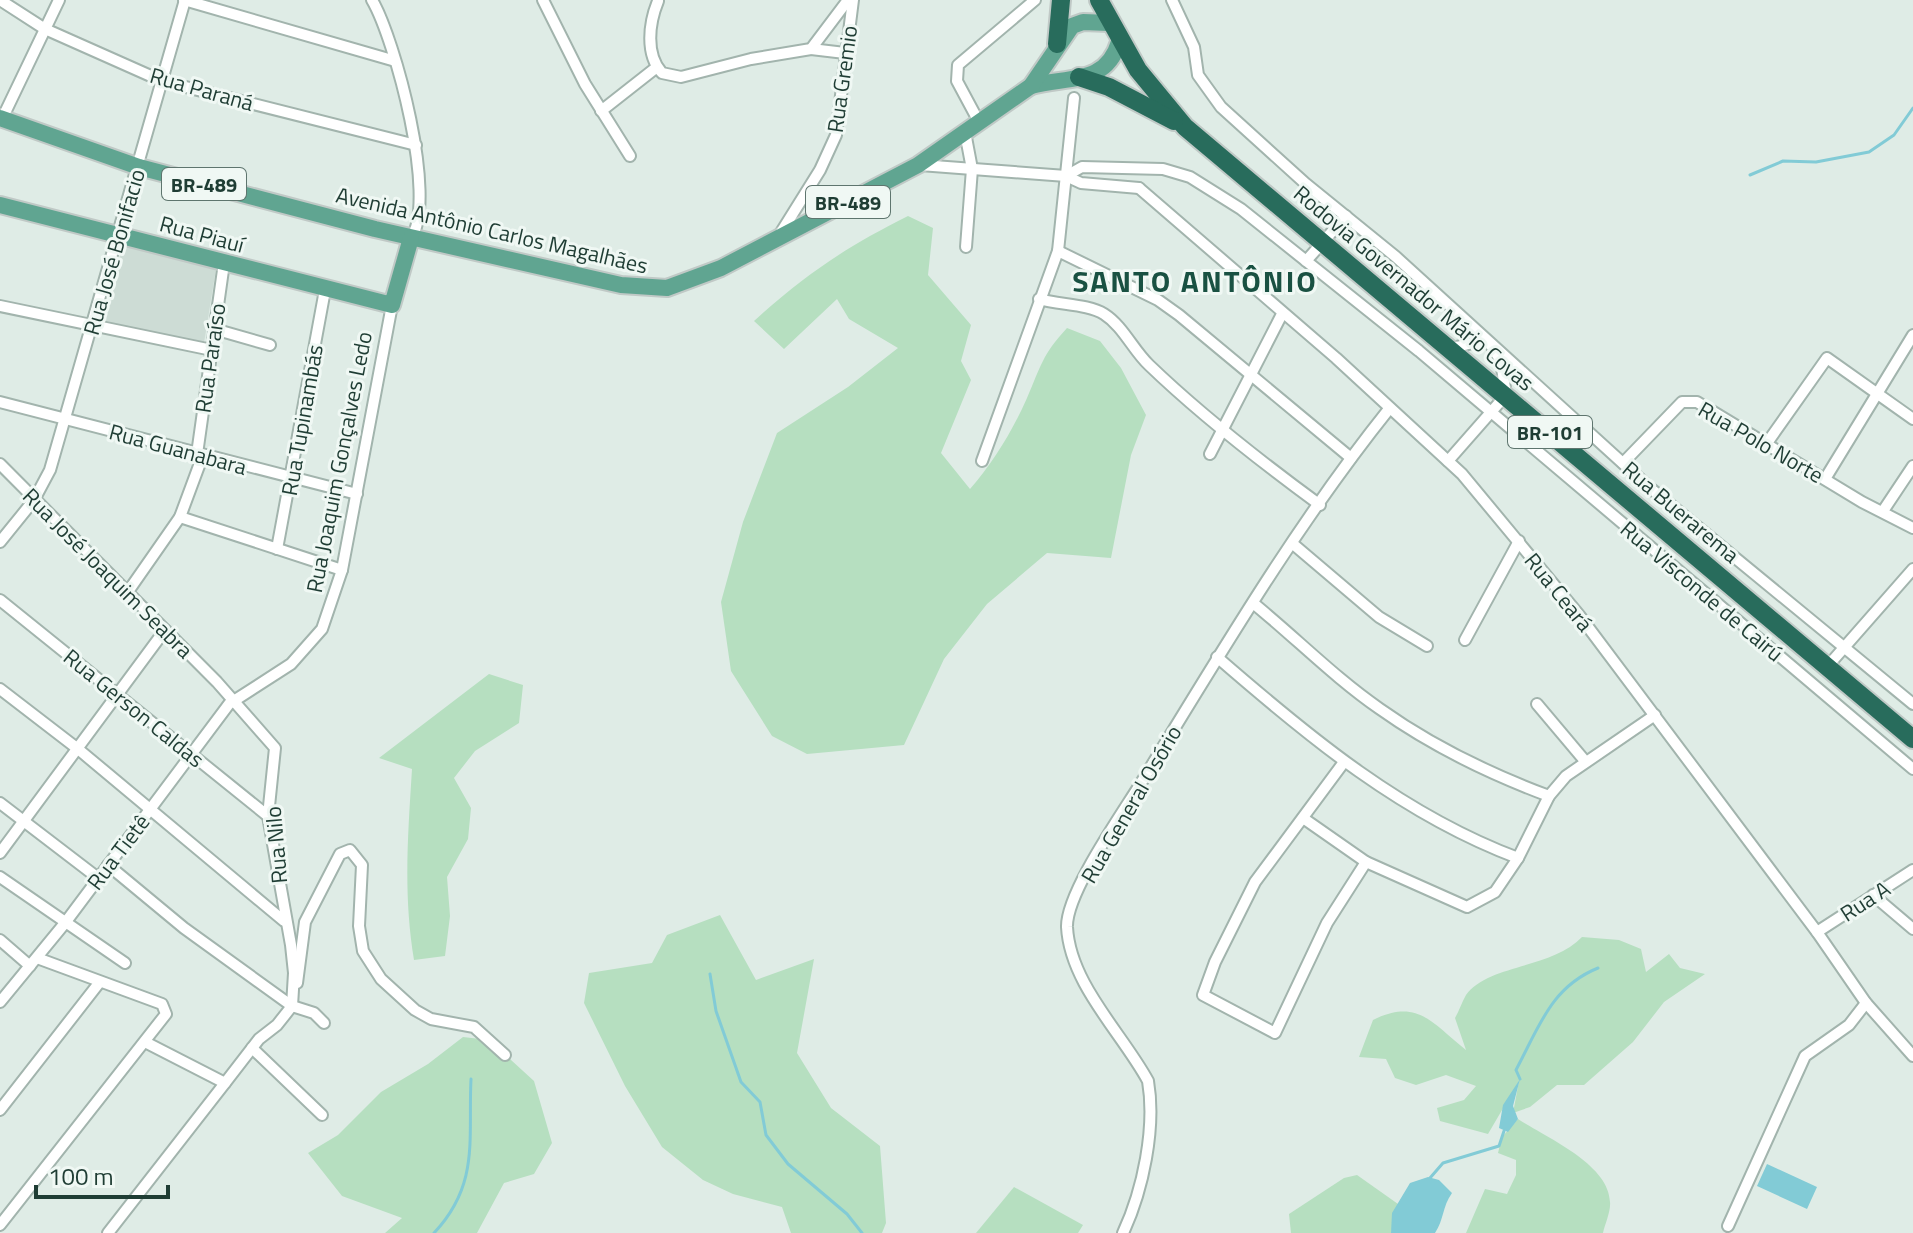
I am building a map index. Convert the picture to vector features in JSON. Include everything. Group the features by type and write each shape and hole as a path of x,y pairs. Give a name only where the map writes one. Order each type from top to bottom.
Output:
{"highway":[{"path":"1054,52 1061,0"},
{"name":"Rodovia Governador Mário Covas","path":"1099,0 1119,42 1185,127 1913,739"},
{"path":"1071,77 1109,87 1185,127"}],"main road":[{"name":"BR-489","path":"1031,86 1072,26 1083,22 1109,23"},
{"name":"BR-489","path":"1031,86 1105,68 1114,58 1119,42"},
{"path":"1054,52 1071,77"},
{"name":"Avenida Antônio Carlos Magalhães","path":"1,119 139,167 411,238 621,285 652,289 698,279 918,165 1031,86"},
{"name":"Rua Piauí","path":"0,205 392,305"},
{"name":"Rua Joaquim Gonçalves Ledo","path":"392,305 411,238"}],"street":[{"name":"Rua Paraná","path":"0,0 45,29 162,81 416,145"},
{"path":"1,119 59,0"},
{"path":"184,0 392,60"},
{"name":"Rua José Bonifacio","path":"0,542 34,500 50,470 139,167 184,0"},
{"path":"372,0 416,145 418,219 411,238"},
{"path":"543,0 601,111 630,156"},
{"path":"811,49 850,0"},
{"name":"Rua Gremio","path":"777,239 820,170 836,135 850,0"},
{"path":"966,247 972,127 957,81 958,65 1035,0"},
{"name":"Rua Buerarema","path":"1172,0 1194,47 1198,75 1213,98 1623,463 1913,704"},
{"path":"658,1 651,39 657,67 667,76 681,77 751,59 811,49 845,53"},
{"path":"601,111 657,67"},
{"path":"982,461 1058,251 1074,98"},
{"path":"918,165 1066,176 1081,183 1139,188 1153,169"},
{"path":"1066,176 1082,167 1174,171 1206,185 1306,261 1346,216"},
{"name":"Rua Ceará","path":"1139,188 1336,358 1448,461 1519,541 1655,715 1817,932 1866,1003 1913,1056"},
{"path":"1058,251 1158,300 1351,458"},
{"name":"Rua Visconde de Cairú","path":"1306,261 1491,412 1913,769"},
{"name":"Rua Paraíso","path":"127,593 180,517 200,455 224,263"},
{"name":"Rua Tupinambás","path":"277,549 325,290"},
{"path":"1039,299 1102,312 1147,363 1222,431 1320,505"},
{"name":"Rua Joaquim Gonçalves Ledo","path":"233,700 291,664 312,642 330,612 342,570 392,305"},
{"path":"0,306 212,350"},
{"path":"1210,454 1282,314"},
{"path":"214,329 270,345"},
{"path":"1825,479 1913,335"},
{"path":"1448,349 1481,341 1490,344 1501,361 1506,395 1448,461"},
{"path":"1767,443 1829,358 1913,419"},
{"name":"Rua Polo Norte","path":"1623,463 1688,400 1697,402 1913,528"},
{"name":"Rua Guanabara","path":"0,402 357,494"},
{"name":"Rua General Osório","path":"1123,1233 1142,1176 1150,1090 1144,1072 1073,962 1068,912 1106,839 1217,657 1351,458 1389,409"},
{"name":"Rua José Joaquim Seabra","path":"0,464 233,700"},
{"path":"1883,511 1913,466"},
{"path":"180,517 342,570"},
{"path":"1465,640 1519,541"},
{"path":"1293,544 1379,617 1427,646"},
{"path":"1827,667 1913,569"},
{"name":"Rua Gerson Caldas","path":"0,600 268,816"},
{"path":"1253,603 1350,685 1407,727 1492,773 1549,796"},
{"path":"1760,641 1778,627"},
{"path":"0,853 165,630"},
{"path":"1217,657 1283,715 1344,762 1456,830 1518,858"},
{"path":"0,689 78,749 284,921"},
{"name":"Rua Tietê","path":"1,1000 65,923 233,700"},
{"name":"Rua Nilo","path":"233,700 275,748 268,816 284,921 291,945 292,1006"},
{"path":"1537,704 1585,761"},
{"path":"1303,818 1366,862 1467,907 1495,892 1518,858 1549,796 1585,761 1655,715"},
{"path":"1344,762 1255,882 1215,962 1203,995 1275,1033 1327,923 1366,862"},
{"path":"0,803 98,878"},
{"path":"293,987 300,979 305,922 340,854 350,850 362,865 359,926 363,951 381,979 415,1010 431,1019 474,1027 505,1055"},
{"path":"108,865 184,928 292,1006 314,1013 324,1023"},
{"name":"Rua A","path":"1817,932 1913,870"},
{"path":"0,877 125,963"},
{"path":"1873,895 1913,929"},
{"path":"0,940 34,962 166,1008 166,1014 145,1042 0,1225"},
{"path":"0,1110 99,983"},
{"path":"1728,1226 1805,1056 1849,1025 1866,1003"},
{"path":"108,1233 252,1048 292,1006"},
{"path":"145,1042 225,1083"},
{"path":"252,1048 322,1115"}],"shaded area":[{"path":"123,245 216,269 204,343 101,322"}],"green space":[{"path":"908,216 933,228 928,275 971,325 961,361 971,380 941,453 970,489 1002,446 1047,354 1067,328 1100,341 1121,368 1146,415 1131,455 1111,558 1047,553 987,604 944,659 904,745 807,754 772,736 731,671 721,602 743,522 777,433 848,387 898,348 849,319 837,299 784,349 754,321 827,262"},
{"path":"489,674 523,685 519,723 475,751 454,778 471,808 468,839 447,877 450,916 445,956 414,960 407,888 412,769 379,758"},
{"path":"720,915 756,980 814,959 797,1053 831,1108 880,1146 886,1223 882,1233 791,1233 782,1207 733,1194 703,1180 662,1147 625,1086 584,1003 589,973 652,963 667,935"},
{"path":"1582,937 1619,940 1641,949 1646,972 1669,954 1680,968 1705,974 1664,1002 1633,1042 1584,1085 1557,1085 1530,1107 1513,1113 1519,1081 1488,1134 1440,1121 1437,1108 1464,1100 1476,1086 1446,1075 1416,1085 1395,1078 1386,1059 1359,1057 1373,1020 1402,1012 1424,1017 1466,1050 1455,1018 1466,995 1476,985 1504,971 1554,955"},
{"path":"463,1037 489,1040 534,1081 552,1143 534,1174 504,1183 477,1233 385,1233 402,1218 342,1196 308,1153 338,1135 381,1092 428,1064"},
{"path":"1518,1119 1574,1153 1599,1176 1607,1188 1610,1202 1603,1233 1466,1233 1485,1189 1507,1194 1516,1175 1516,1160 1498,1153 1502,1137"},
{"path":"1357,1175 1398,1204 1391,1233 1291,1233 1289,1214 1344,1178"},
{"path":"1014,1187 1083,1225 1078,1233 976,1233"}],"water":[{"path":"1520,1079 1513,1106 1518,1119 1508,1132 1499,1128 1503,1105"},
{"path":"1767,1164 1817,1187 1807,1209 1757,1186"},
{"path":"1428,1177 1439,1180 1452,1193 1435,1233 1391,1233 1392,1213 1410,1183"}],"waterway":[{"path":"1750,175 1783,161 1816,162 1869,152 1894,135 1913,108"},
{"path":"1520,1079 1516,1070 1557,997 1582,976 1598,968"},
{"path":"710,974 716,1011 741,1082 760,1102 766,1135 788,1164 847,1214 862,1233"},
{"path":"434,1233 449,1215 465,1179 469,1160 471,1079"},
{"path":"1430,1178 1443,1163 1499,1146 1504,1131"}],"district":[{"name":"SANTO ANTÔNIO","path":"1195,281"}]}
